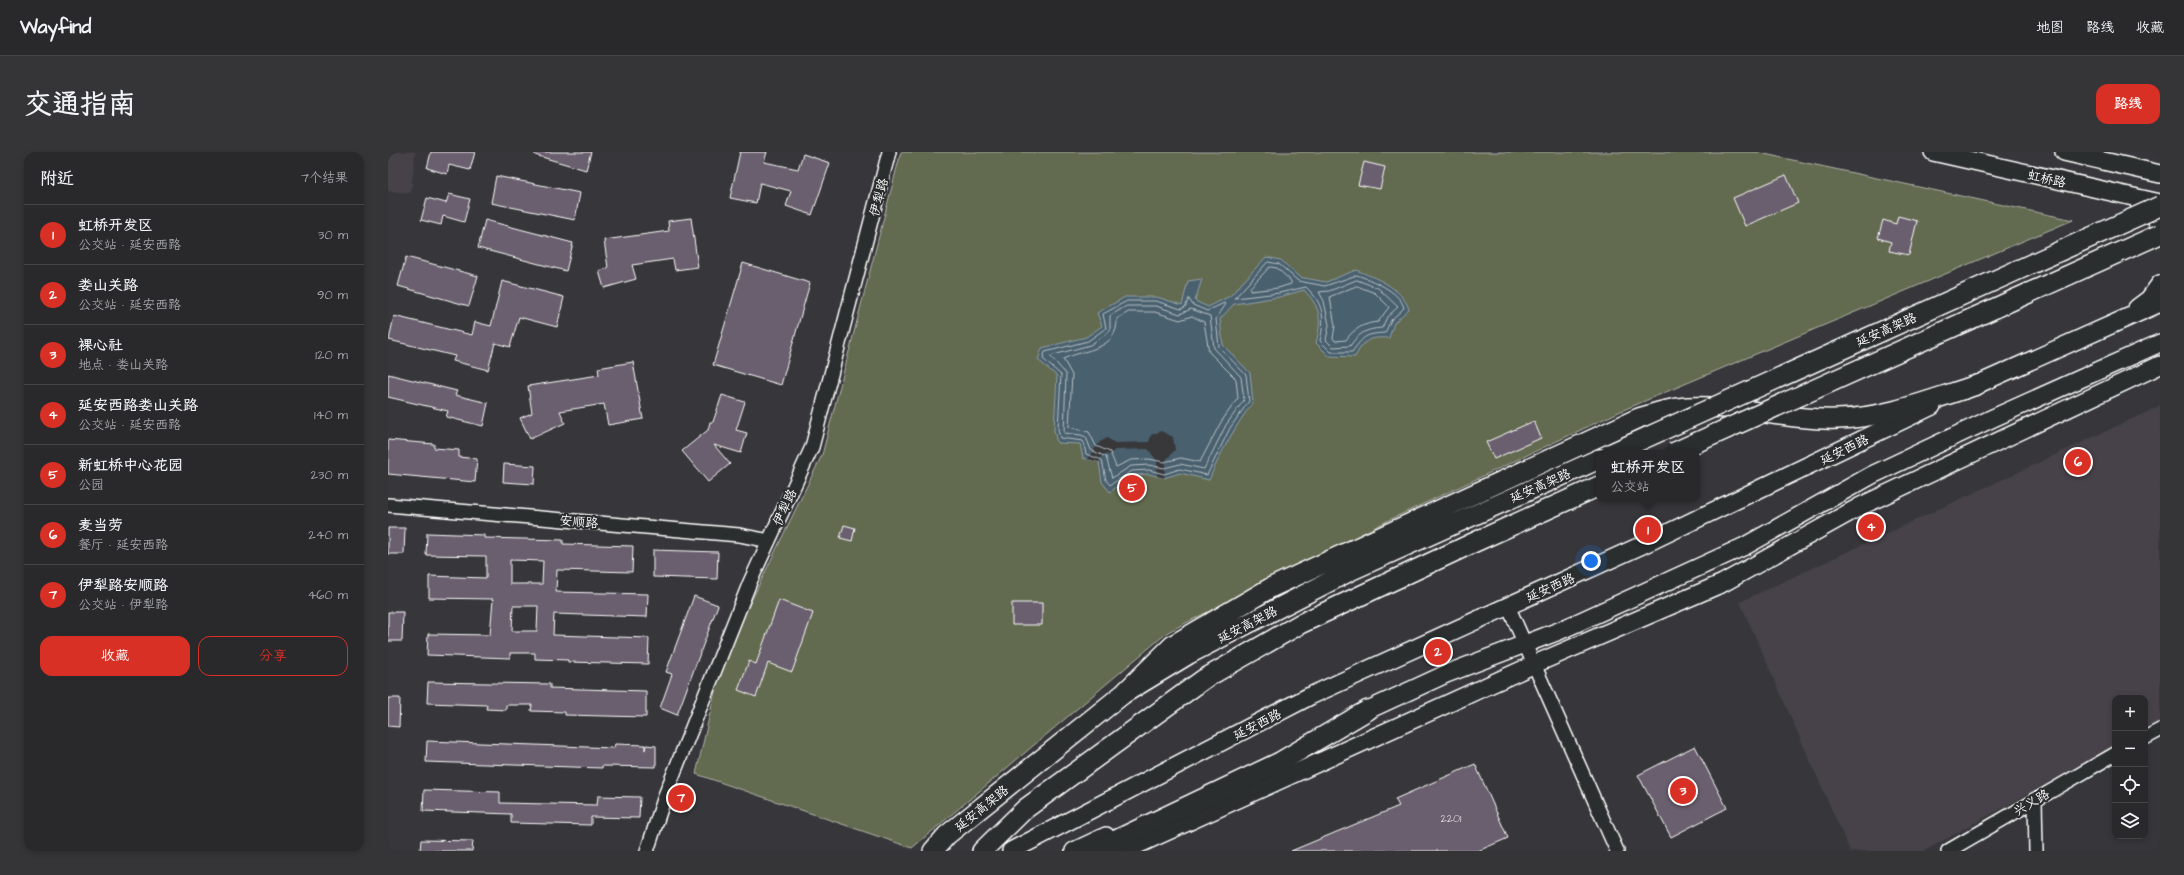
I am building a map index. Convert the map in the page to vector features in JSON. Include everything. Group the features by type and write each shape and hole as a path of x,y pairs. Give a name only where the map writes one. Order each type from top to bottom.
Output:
{"highway":[{"name":"延安高架路","path":"1619,450 2160,205"},
{"name":"延安高架路","path":"1680,450 2160,234"},
{"path":"1123,694 1173,645 1272,587 1639,418 1666,410 1687,407 1720,408 1806,418 1839,419 1874,415 1907,408 1977,385"},
{"name":"延安高架路","path":"933,851 947,835 1123,694 1189,654 1352,570 1596,460"},
{"name":"延安高架路","path":"982,851 1025,809 1204,679 1300,624 1596,487"},
{"path":"1093,851 1280,762 1368,710"}],"main road":[{"name":"虹桥路","path":"1933,152 1990,156 2036,176 2160,205"},
{"path":"2064,152 2091,156 2160,174"},
{"path":"2133,198 2155,217 2160,226"},
{"path":"2121,321 2149,298 2160,284"},
{"name":"延安西路","path":"1011,851 1310,696 1651,541 1977,385 2160,303"},
{"path":"1074,851 1446,674 1526,644 1745,546 1872,475 1993,418 2160,343"},
{"path":"1124,851 1535,664 1723,583 1860,506 2160,365"}],"street":[{"name":"伊犁路","path":"647,851 669,787 750,582 812,447 890,152"},
{"name":"安顺路","path":"388,505 740,535 769,541"},
{"path":"1508,606 1617,851"},
{"path":"2148,736 2160,730"},
{"name":"兴义路","path":"1948,851 2035,799 2112,756"},
{"path":"2035,799 2036,851"}],"shaded area":[{"path":"388,152 415,152 411,193 388,191"},
{"path":"2160,406 2160,722 2148,728 2148,695 2112,695 2112,748 1924,851 1850,851 1740,602"}],"green space":[{"path":"901,152 1755,152 2073,220 1621,411 1389,520 1168,632 912,848 696,774 722,661 822,455"}],"water":[{"path":"1266,257 1281,260 1299,277 1326,282 1356,270 1387,284 1394,289 1405,301 1409,309 1394,323 1389,338 1368,340 1361,346 1355,357 1329,356 1316,343 1319,327 1319,314 1314,302 1304,290 1279,297 1234,304 1220,319 1223,345 1250,373 1253,402 1218,459 1209,480 1180,473 1164,478 1149,474 1132,475 1110,492 1102,482 1099,462 1083,458 1080,444 1057,443 1054,430 1057,376 1038,360 1042,348 1086,337 1102,326 1097,313 1125,297 1157,297 1182,305 1188,281 1202,279 1195,301 1208,307 1230,296"}],"pier":[{"path":"1161,431 1173,437 1175,450 1166,460 1164,478 1157,476 1157,461 1148,449 1115,450 1109,455 1103,454 1099,462 1087,459 1100,442 1107,438 1115,443 1149,442 1151,435"}],"building":[{"path":"431,152 475,152 470,170 449,165 447,174 427,168"},
{"path":"535,152 591,152 586,170 535,155"},
{"path":"740,152 767,152 764,162 798,169 803,154 830,163 812,215 786,206 791,191 760,183 756,203 730,198"},
{"path":"1364,162 1385,167 1380,189 1358,185"},
{"path":"1786,175 1798,203 1745,226 1733,198"},
{"path":"496,176 580,193 575,220 491,203"},
{"path":"449,194 470,199 464,222 443,216 441,225 421,220 427,198 446,203"},
{"path":"1898,216 1917,221 1909,255 1889,251 1891,242 1878,238 1883,220 1896,224"},
{"path":"691,218 698,267 675,270 673,259 632,265 636,279 604,288 599,271 608,268 604,240 669,231 668,221"},
{"path":"485,220 573,243 566,271 478,248"},
{"path":"406,257 478,276 469,306 398,286"},
{"path":"743,263 810,283 781,385 713,365"},
{"path":"502,281 564,297 557,327 519,317 510,347 495,343 488,370 453,361 455,356 389,340 394,316 472,335 475,322 491,326"},
{"path":"633,362 643,419 608,425 604,404 560,411 565,423 530,439 520,418 532,413 528,386 599,375 598,368"},
{"path":"388,374 457,391 455,395 488,403 483,426 446,417 448,411 388,397"},
{"path":"722,395 745,402 736,430 747,433 741,453 714,445 730,464 708,482 682,451 708,430 710,422 713,422"},
{"path":"1534,421 1541,438 1494,459 1486,442"},
{"path":"388,440 434,444 434,448 459,450 459,457 477,459 475,482 388,474"},
{"path":"504,464 535,466 534,484 503,482"},
{"path":"844,525 855,528 852,541 840,538"},
{"path":"388,528 405,528 404,554 388,554"},
{"path":"427,533 484,535 484,538 563,540 563,544 633,546 632,572 557,570 556,592 648,594 647,617 554,614 553,635 649,638 648,664 568,662 568,660 535,659 535,653 510,653 510,658 427,655 428,634 490,635 493,599 429,598 429,576 486,578 486,556 426,555","holes":["510,560 543,561 542,584 510,584","513,606 538,606 537,631 512,631"]},
{"path":"653,550 718,552 717,579 653,577"},
{"path":"694,596 718,605 677,715 660,708 672,674 666,672"},
{"path":"779,600 813,613 792,672 768,663 756,697 738,690 749,661 756,664"},
{"path":"1012,603 1042,603 1042,625 1012,625"},
{"path":"388,612 403,612 402,641 388,641"},
{"path":"428,682 550,684 550,688 646,691 646,717 565,715 565,712 531,711 532,705 506,705 506,710 486,709 487,705 427,703"},
{"path":"388,698 400,698 399,727 388,726"},
{"path":"427,741 614,748 615,744 645,745 645,750 646,745 656,746 656,767 602,766 602,768 426,762"},
{"path":"1695,746 1727,808 1671,837 1638,775"},
{"path":"1475,764 1508,838 1478,851 1291,851 1399,806 1395,799"},
{"path":"424,790 500,792 500,803 597,805 598,796 640,797 639,818 591,817 591,825 511,823 511,814 423,811"},
{"path":"421,840 473,841 472,851 420,851"}],"place":[{"name":"麦当劳","path":"2078,462"},
{"name":"新虹桥中心花园","path":"1132,488"},
{"name":"延安西路娄山关路","path":"1871,527"},
{"name":"虹桥开发区","path":"1648,530"},
{"name":"娄山关路","path":"1438,652"},
{"name":"裸心社","path":"1683,791"},
{"name":"伊犁路安顺路","path":"681,798"}]}
